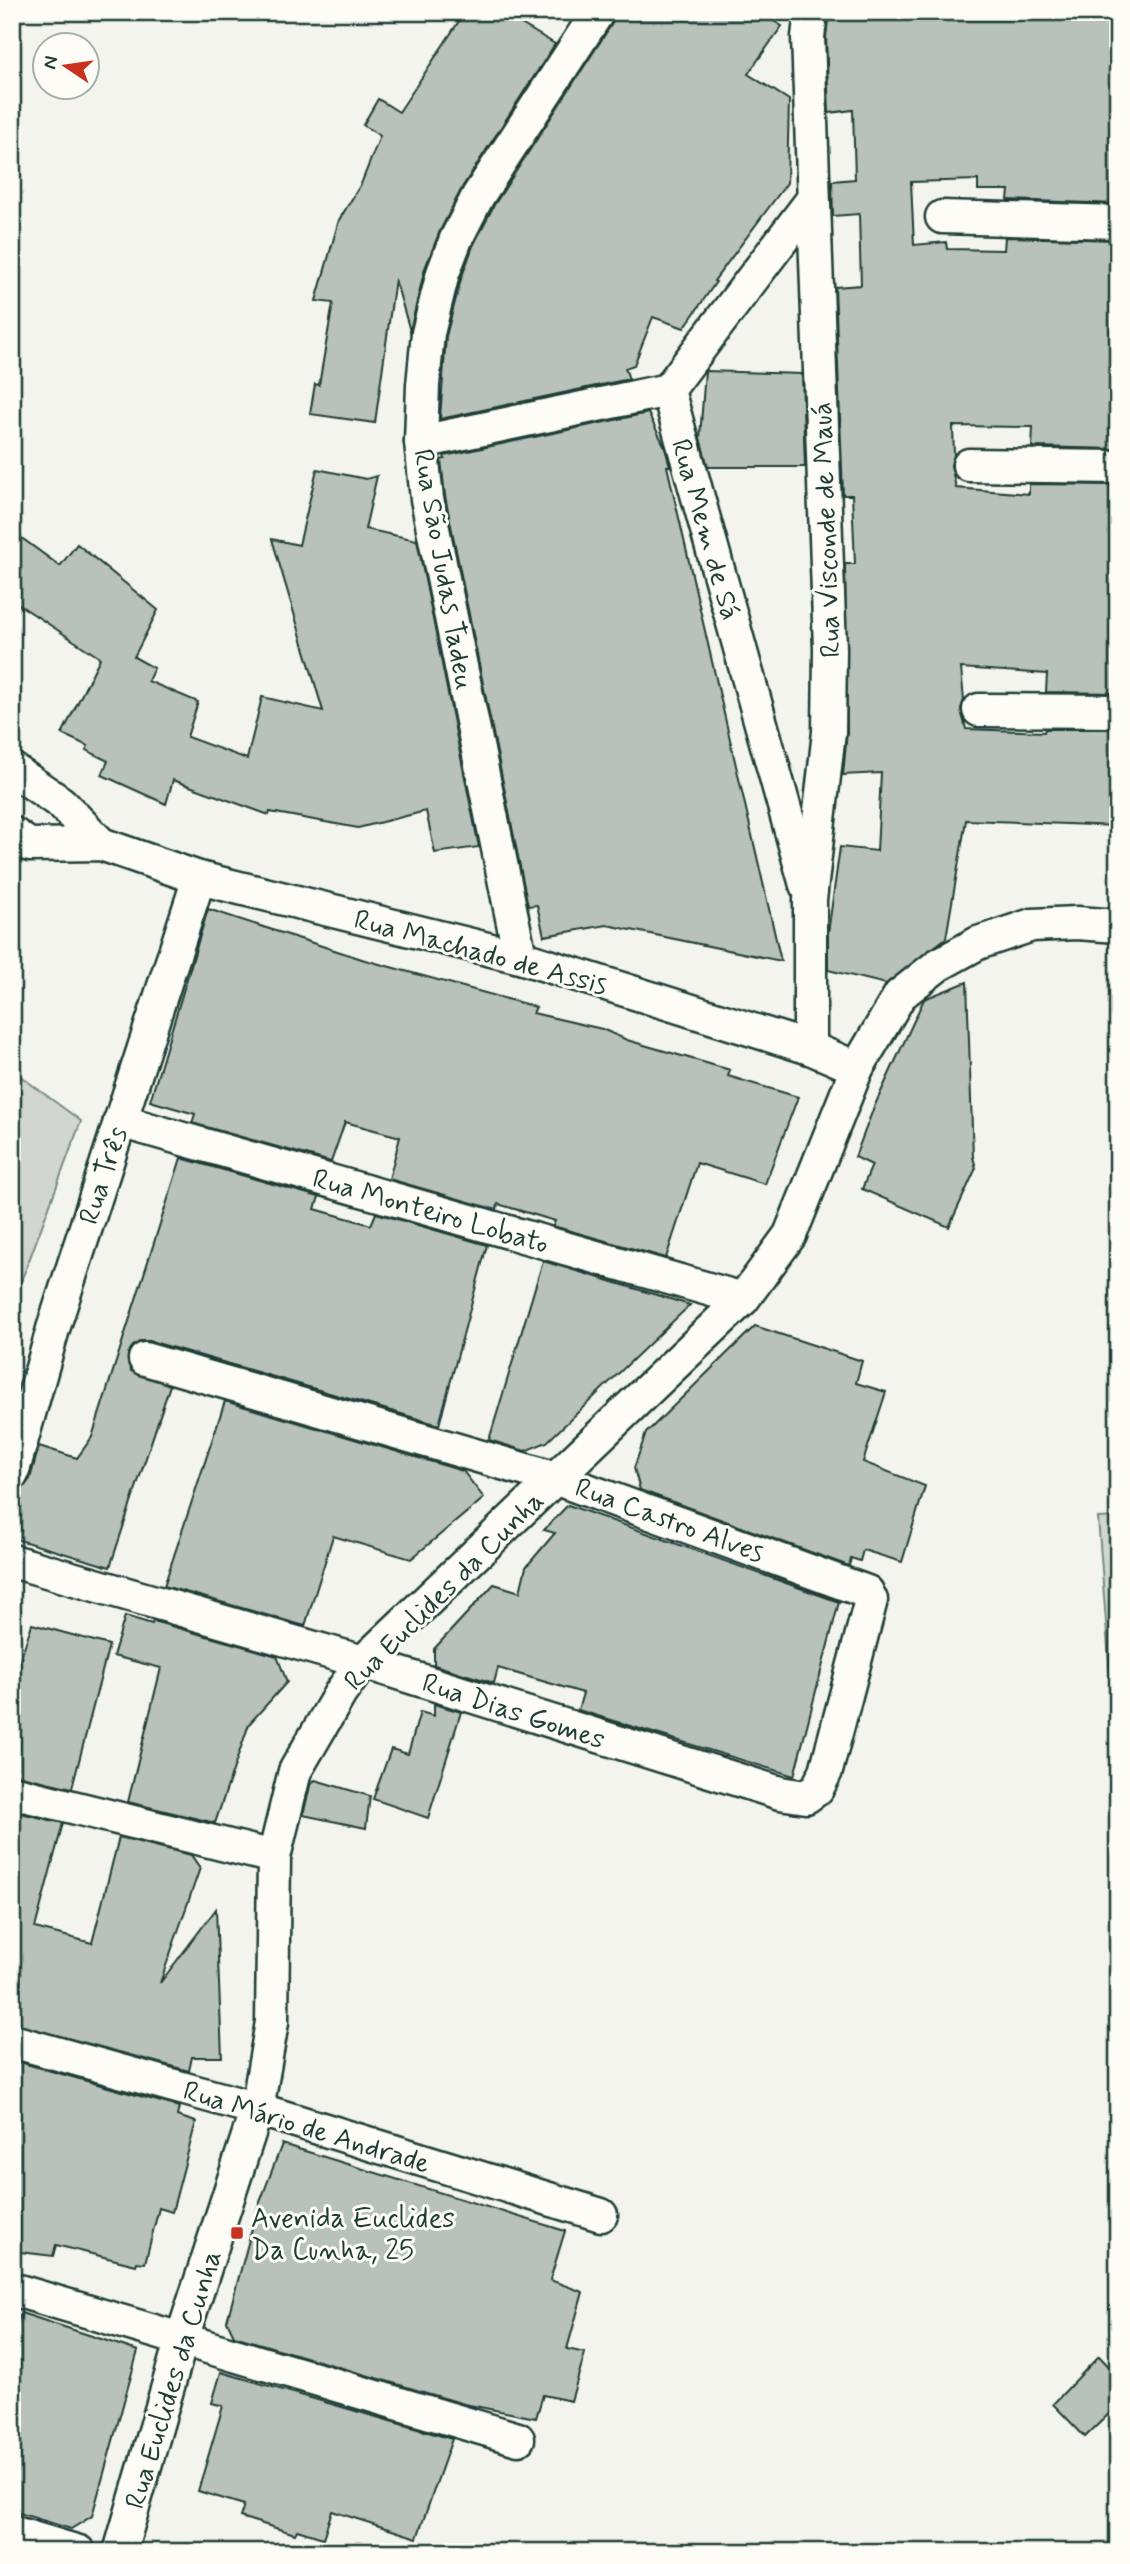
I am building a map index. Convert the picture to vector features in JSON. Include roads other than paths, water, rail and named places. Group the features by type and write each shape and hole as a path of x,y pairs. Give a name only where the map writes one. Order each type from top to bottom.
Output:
{"street":[{"name":"Rua São Judas Tadeu","path":"520,957 437,550 421,442 428,332 434,300 456,239 478,196 598,12"},
{"name":"Rua Visconde de Mauá","path":"810,1048 810,900 829,732 830,649 808,37 811,12"},
{"path":"421,442 668,390 813,199"},
{"path":"942,217 1118,222"},
{"name":"Rua Mem de Sá","path":"668,390 810,900"},
{"path":"969,465 1118,467"},
{"path":"979,710 1118,711"},
{"name":"Rua Machado de Assis","path":"12,768 61,803 101,844"},
{"path":"18,848 61,803"},
{"name":"Rua Machado de Assis","path":"18,848 101,844 199,878 520,957 810,1048 857,1068"},
{"name":"Rua Três","path":"12,1474 53,1329 199,878"},
{"name":"Rua Euclides da Cunha","path":"120,2552 182,2339 257,2109 272,2022 274,1857 295,1771 341,1692 363,1662 743,1299 790,1235 857,1068 900,995 939,965 978,943 1032,925 1077,923 1118,926"},
{"name":"Rua Monteiro Lobato","path":"120,1121 743,1299"},
{"name":"Rua Castro Alves","path":"145,1359 557,1479 869,1593 871,1600 826,1771 814,1794"},
{"name":"Rua Dias Gomes","path":"12,1561 363,1662 780,1794 796,1797 814,1794"},
{"path":"12,1792 274,1857"},
{"name":"Rua Mário de Andrade","path":"12,2041 257,2109 601,2215"},
{"path":"12,2288 519,2439"},
{"path":"12,2532 79,2552"}],"place":[{"name":"Avenida Euclides Da Cunha, 25","path":"237,2233"}]}
